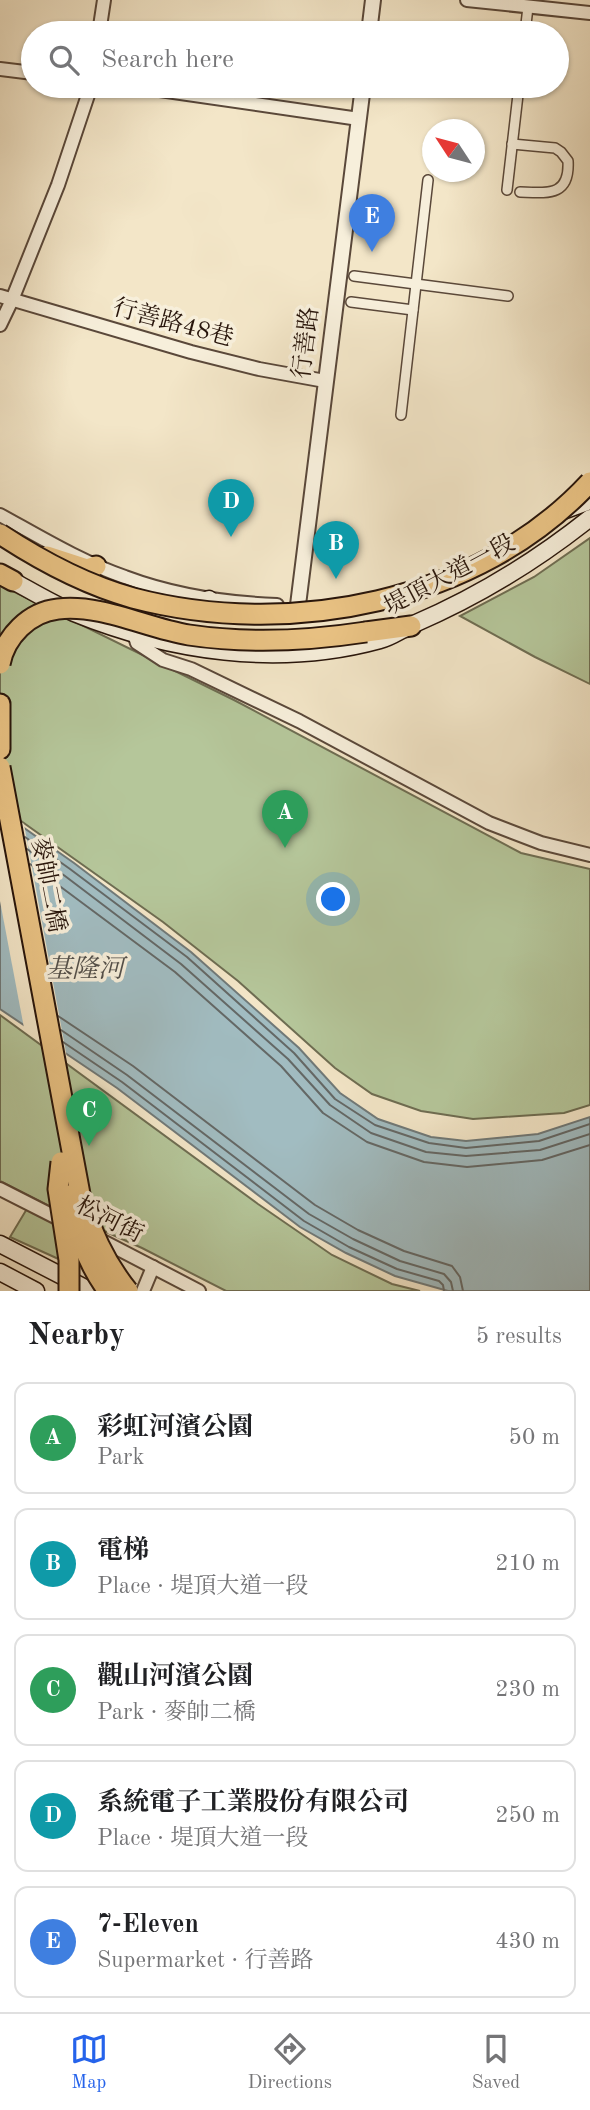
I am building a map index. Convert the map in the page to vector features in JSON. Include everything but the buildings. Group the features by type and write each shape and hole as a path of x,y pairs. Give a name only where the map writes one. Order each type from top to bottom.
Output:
{"highway":[{"path":"0,533 72,575 133,597 181,608 229,614 274,615 378,601 426,588 510,546 548,520 590,480"},
{"path":"0,545 68,583 135,607 184,618 280,624 325,620 382,610 434,595 482,575 523,552 554,532 590,501"},
{"name":"堤頂大道一段","path":"0,533 32,551"},
{"path":"32,551 87,569 96,566"},
{"path":"0,664 2,652 15,632 33,617 55,609 78,608 187,634 230,639 320,639 411,625"},
{"path":"0,704 0,749"},
{"name":"麥帥二橋","path":"0,767 80,1194 100,1250 113,1273 128,1291"},
{"name":"麥帥二橋","path":"0,832 74,1221 90,1260 108,1291"},
{"path":"61,1162 58,1189 69,1260 69,1291"}],"main road":[{"path":"527,531 550,505 590,480"},
{"name":"堤頂大道一段","path":"32,551 72,573 104,586 160,602 215,612 269,613 348,605 401,593 470,563 561,512 590,501"},
{"name":"堤頂大道一段","path":"6,578 72,612 134,634 179,646 261,654 300,653 383,639 447,610 486,589 590,518"},
{"path":"564,538 590,529"},
{"path":"134,634 129,610 131,594 149,593 198,603 209,599"},
{"path":"0,1244 90,1291"},
{"path":"0,1272 36,1291"}],"street":[{"path":"101,21 104,0"},
{"path":"370,21 373,0"},
{"path":"476,0 528,6 584,8"},
{"path":"526,21 528,6"},
{"path":"0,69 21,72"},
{"path":"0,325 6,298 58,185 86,98"},
{"path":"215,98 359,119"},
{"name":"行善路","path":"298,605 362,98"},
{"path":"507,190 518,98"},
{"path":"512,144 555,148 568,160 567,176 562,186 551,193 520,192"},
{"path":"401,415 428,182"},
{"path":"354,276 508,296"},
{"name":"行善路48巷","path":"6,298 191,352 259,369 325,381"},
{"path":"351,302 413,310"},
{"name":"堤頂大道一段","path":"0,515 96,566 126,578 209,599 298,605 422,583"},
{"path":"134,634 169,653 191,669 299,721 489,823 541,843 590,855"},
{"name":"松河街","path":"0,1189 199,1291"},
{"path":"143,1291 153,1267"}],"green space":[{"path":"590,538 590,684 460,616 534,577"},
{"path":"0,585 234,700 521,853 590,869 590,1105 564,1113 473,1119 421,1111 372,1094 335,1068 238,981 163,922 0,806"},
{"path":"0,1015 332,1255 392,1284 420,1291 226,1291 0,1181"},
{"path":"31,1202 58,1216 63,1261 10,1237"}],"water":[{"name":"基隆河","path":"0,811 74,863 191,952 299,1048 340,1093 378,1119 431,1137 466,1141 538,1134 590,1117 590,1291 448,1291 395,1276 346,1253 300,1227 117,1088 0,1009"}],"pier":[{"path":"0,808 24,824 67,1058 24,1028 0,901"}],"place":[{"name":"7-Eleven","path":"372,252"},
{"name":"系統電子工業股份有限公司","path":"231,537"},
{"name":"電梯","path":"336,579"},
{"name":"彩虹河濱公園","path":"285,848"},
{"name":"觀山河濱公園","path":"89,1146"}]}
